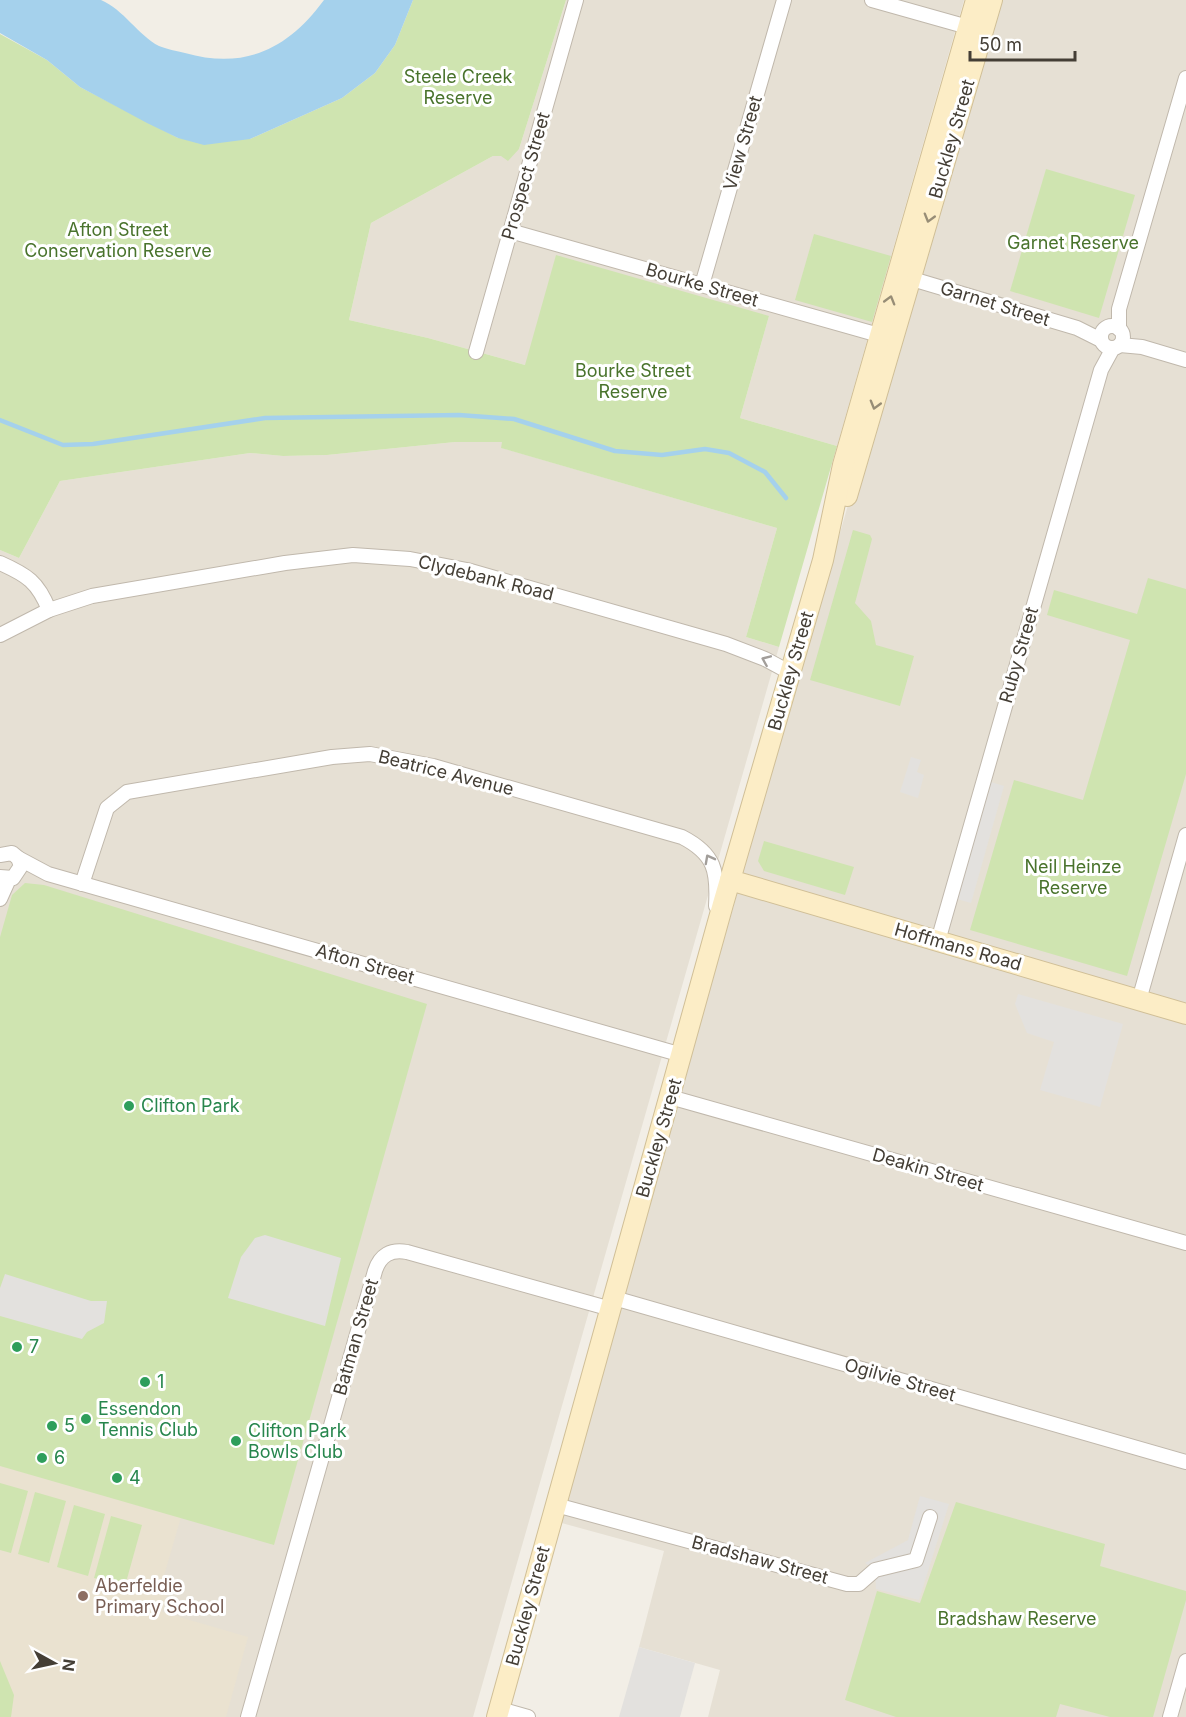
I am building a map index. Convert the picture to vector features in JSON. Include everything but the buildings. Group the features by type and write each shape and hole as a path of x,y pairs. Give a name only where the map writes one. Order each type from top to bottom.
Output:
{"main road":[{"name":"Buckley Street","path":"498,1713 730,880 823,560 843,465 887,338 975,29 976,0"},
{"name":"Buckley Street","path":"975,29 992,0"},
{"name":"Hoffmans Road","path":"730,880 1186,1014"}],"street":[{"name":"Prospect Street","path":"476,352 576,0"},
{"name":"View Street","path":"702,285 784,0"},
{"path":"872,0 975,29"},
{"name":"Ruby Street","path":"938,940 1186,78"},
{"name":"Bourke Street","path":"510,231 887,338"},
{"name":"Garnet Street","path":"904,277 1186,360"},
{"name":"Clydebank Road","path":"0,635 49,610 92,596 285,563 353,555 380,556 467,570 726,644 765,659 791,673"},
{"path":"0,563 32,579 43,595 49,610"},
{"name":"Beatrice Avenue","path":"82,884 107,808 128,792 352,754 385,756 433,766 682,837 704,850 714,869 717,883 715,935"},
{"path":"1139,1000 1186,835"},
{"name":"Afton Street","path":"0,854 12,853 48,874 682,1055"},
{"path":"0,899 9,876 21,866 18,858"},
{"name":"Afton Street","path":"9,876 48,874"},
{"name":"Deakin Street","path":"670,1097 1186,1243"},
{"name":"Batman Street","path":"248,1717 375,1271 381,1259 397,1250 613,1304"},
{"name":"Ogilvie Street","path":"613,1304 1186,1462"},
{"name":"Bradshaw Street","path":"556,1505 847,1584 860,1584 875,1570 916,1560 930,1517"},
{"path":"1170,1717 1183,1684 1186,1661"},
{"path":"498,1713 528,1717"}],"shaded area":[{"path":"566,0 964,0 837,446 740,418 769,316 525,365 428,338 349,320 371,223 493,156 501,156 519,149"},
{"path":"992,0 1186,0 1186,1717 708,1717 720,1670 639,1647 664,1551 558,1522"},
{"path":"455,442 503,442 502,448 777,528 746,637 779,647 473,1717 0,1717 0,550 19,558 60,481 250,453 283,456 327,455"},
{"path":"911,757 921,760 917,772 924,775 918,798 900,792"},
{"path":"991,782 1004,786 971,903 957,899"},
{"path":"1018,994 1123,1024 1100,1107 1040,1090 1054,1042 1027,1033 1015,1004"},
{"path":"265,1235 341,1258 325,1326 228,1298 241,1257 255,1238"},
{"path":"5,1274 91,1301 107,1301 104,1323 87,1332 82,1339 0,1316 0,1288"},
{"name":"Aberfeldie Primary School","path":"0,1465 181,1517 163,1579 171,1581 162,1612 248,1637 226,1717 0,1717"},
{"path":"920,1496 949,1504 919,1600 876,1589 875,1570 865,1563 908,1540"},
{"path":"639,1647 695,1663 680,1717 619,1717"}],"green space":[{"path":"413,0 566,0 519,149 508,161 501,156 493,156 371,223 349,320 428,338 525,365 556,255 769,316 740,418 837,446 779,647 746,637 777,528 501,448 502,442 455,442 327,455 283,456 250,453 60,481 19,558 0,550 0,34 47,60 80,87 178,138 250,139 342,98 375,73 395,45"},
{"name":"Garnet Reserve","path":"1046,169 1135,195 1099,318 1010,291"},
{"path":"814,234 891,256 872,322 795,300"},
{"path":"853,530 870,535 872,539 855,603 871,621 876,645 914,656 900,706 810,680"},
{"name":"Neil Heinze Reserve","path":"1148,578 1186,589 1186,774 1127,976 970,930 1014,780 1083,800 1130,640 1047,615 1054,590 1137,614"},
{"path":"764,841 854,867 845,895 764,871 758,861"},
{"name":"Clifton Park","path":"25,883 44,885 427,1004 274,1545 0,1466 0,937 12,895"},
{"path":"0,1483 28,1491 11,1553 0,1550"},
{"path":"35,1492 66,1501 49,1563 18,1554"},
{"name":"Bradshaw Reserve","path":"956,1502 1105,1544 1100,1566 1186,1591 1186,1600 1153,1717 1110,1717 1060,1704 1056,1717 896,1717 845,1700 877,1591 920,1603"},
{"path":"74,1505 105,1514 88,1576 57,1567"},
{"path":"111,1516 142,1525 125,1586 94,1578"},
{"path":"0,1661 14,1695 11,1717 0,1717"}],"water":[{"path":"0,0 101,0 117,10 159,46 207,58 227,59 246,57 280,43 296,31 324,0 413,0 395,45 375,73 342,98 250,139 204,145 178,138 80,87 47,60 0,33"}],"waterway":[{"path":"0,420 63,445 93,444 265,418 459,415 514,419 615,451 662,455 705,449 729,453 765,472 786,498"}],"place":[{"name":"Clifton Park","path":"129,1106"},
{"name":"7","path":"17,1347"},
{"name":"1","path":"145,1382"},
{"name":"Essendon Tennis Club","path":"86,1419"},
{"name":"5","path":"52,1426"},
{"name":"Clifton Park Bowls Club","path":"236,1441"},
{"name":"6","path":"42,1458"},
{"name":"4","path":"117,1478"},
{"name":"Aberfeldie Primary School","path":"83,1596"}],"park label":[{"name":"Steele Creek Reserve","path":"458,88"},
{"name":"Afton Street Conservation Reserve","path":"118,240"},
{"name":"Bourke Street Reserve","path":"633,382"}]}
